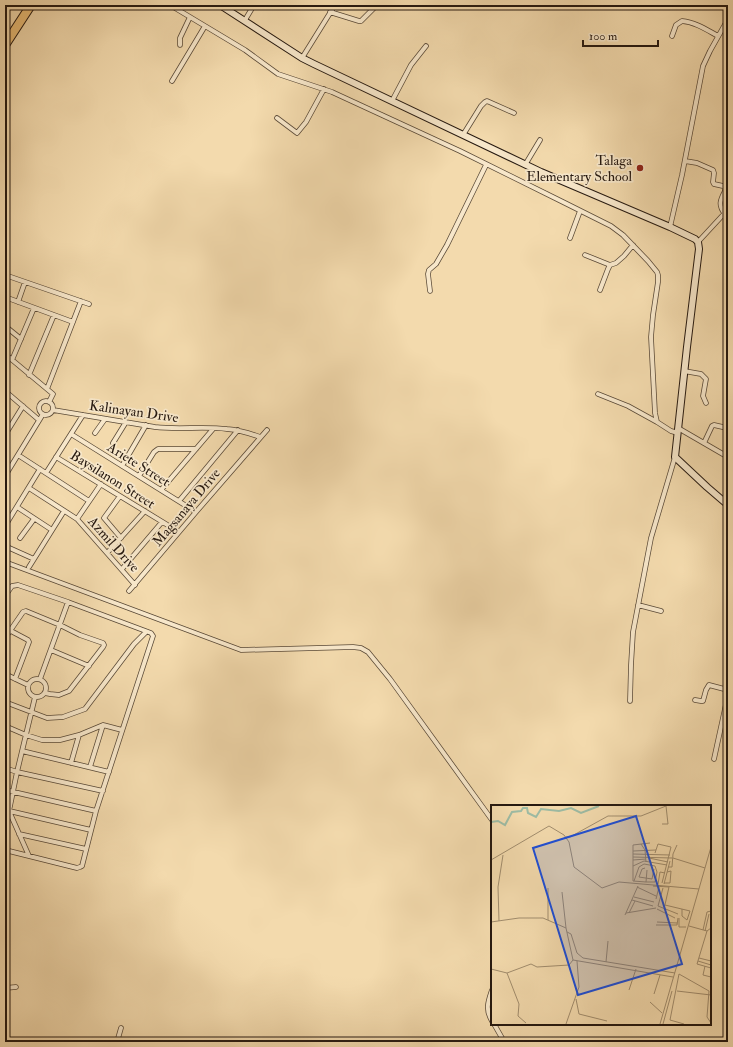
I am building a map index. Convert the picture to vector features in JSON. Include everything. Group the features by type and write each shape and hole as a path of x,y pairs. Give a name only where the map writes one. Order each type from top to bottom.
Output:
{"highway":[{"path":"5,45 31,5"}],"street":[{"path":"170,5 245,50 278,74 324,89 460,151 611,226 623,235 634,245 658,275 652,337 654,397 657,422"},
{"path":"220,5 302,58 525,165 691,236 698,242 699,249 675,457 651,538 633,632 630,701"},
{"path":"245,20 254,5"},
{"path":"302,58 335,5"},
{"path":"330,12 361,21 377,5"},
{"path":"180,45 180,38 190,16"},
{"path":"670,227 685,161 703,66 710,50 728,20"},
{"path":"672,36 676,25 682,21 686,21 718,36"},
{"path":"172,81 205,26"},
{"path":"392,101 411,65 426,46"},
{"path":"277,118 297,133 306,122 324,89"},
{"path":"463,135 481,106 487,101 514,113"},
{"path":"525,165 540,140"},
{"path":"685,161 697,163 713,170 714,184 723,186 726,189 720,200 720,205 721,209 727,214 698,242"},
{"path":"430,291 429,270 436,264 447,245 486,165"},
{"path":"570,238 580,211"},
{"path":"585,255 610,265 616,263 634,245"},
{"path":"600,290 605,274 610,265"},
{"path":"5,275 89,304"},
{"path":"18,302 25,282"},
{"path":"5,297 73,322"},
{"path":"47,390 81,302"},
{"path":"12,360 34,308"},
{"path":"30,375 54,315"},
{"path":"5,326 21,339"},
{"path":"5,354 53,394 49,402"},
{"path":"684,372 701,374 704,377 706,380 704,396 706,403"},
{"path":"5,392 39,420"},
{"path":"598,394 628,406 671,431 678,431 704,443 728,458"},
{"path":"43,414 49,414 53,410 49,402"},
{"path":"43,414 40,411 41,404 49,402"},
{"path":"5,435 23,406"},
{"name":"Kalinayan Drive","path":"53,410 169,429 238,430 260,437"},
{"path":"5,474 43,414"},
{"path":"46,473 83,415"},
{"path":"95,433 105,419"},
{"path":"113,443 126,422"},
{"path":"704,443 712,426 714,425 727,428"},
{"path":"122,466 146,426"},
{"path":"161,490 212,429"},
{"path":"179,501 238,430"},
{"name":"Magsanaya Drive","path":"129,592 267,430"},
{"name":"Ariete Street","path":"71,434 196,512"},
{"path":"139,476 154,452 158,449 196,449"},
{"path":"18,455 89,501"},
{"name":"Baysilanon Street","path":"56,457 179,532"},
{"path":"675,457 728,505"},
{"path":"5,526 40,469"},
{"path":"76,519 101,484"},
{"name":"Azmil Drive","path":"29,488 76,519 135,584"},
{"path":"120,496 104,518 121,538"},
{"path":"16,507 52,530"},
{"path":"29,567 64,511"},
{"path":"107,553 145,511"},
{"path":"20,538 34,519"},
{"path":"122,569 162,522"},
{"path":"5,546 34,559"},
{"path":"5,562 241,650 361,648 368,652 390,679 491,819"},
{"path":"5,596 12,586 15,585 68,602 151,633 153,636 96,811 82,866 80,867 5,850"},
{"path":"40,679 68,602"},
{"path":"638,606 661,611"},
{"path":"5,638 23,612 26,611 80,635 103,643 103,647 69,691 59,695 45,693"},
{"path":"11,631 29,642 16,679"},
{"path":"5,702 47,718 63,717 85,709 134,644 146,632"},
{"path":"51,650 89,666"},
{"path":"5,674 28,685"},
{"path":"35,679 40,679 46,685 45,693 40,697 35,697 30,694 28,685 35,679"},
{"path":"695,700 703,701 709,685 728,690"},
{"path":"714,759 728,695"},
{"path":"30,856 7,810 35,697"},
{"path":"5,726 42,740 60,740 79,735 103,725 122,730"},
{"path":"90,768 103,725"},
{"path":"71,763 79,735"},
{"path":"22,751 109,772"},
{"path":"5,768 16,772 103,791"},
{"path":"5,790 96,811"},
{"path":"7,810 91,830"},
{"path":"19,834 86,849"},
{"path":"5,988 16,987"},
{"path":"491,994 488,1007 488,1013 491,1019"},
{"path":"495,1025 502,1038 502,1042"},
{"path":"117,1042 121,1028"}],"place":[{"name":"Talaga Elementary School","path":"640,168"}]}
